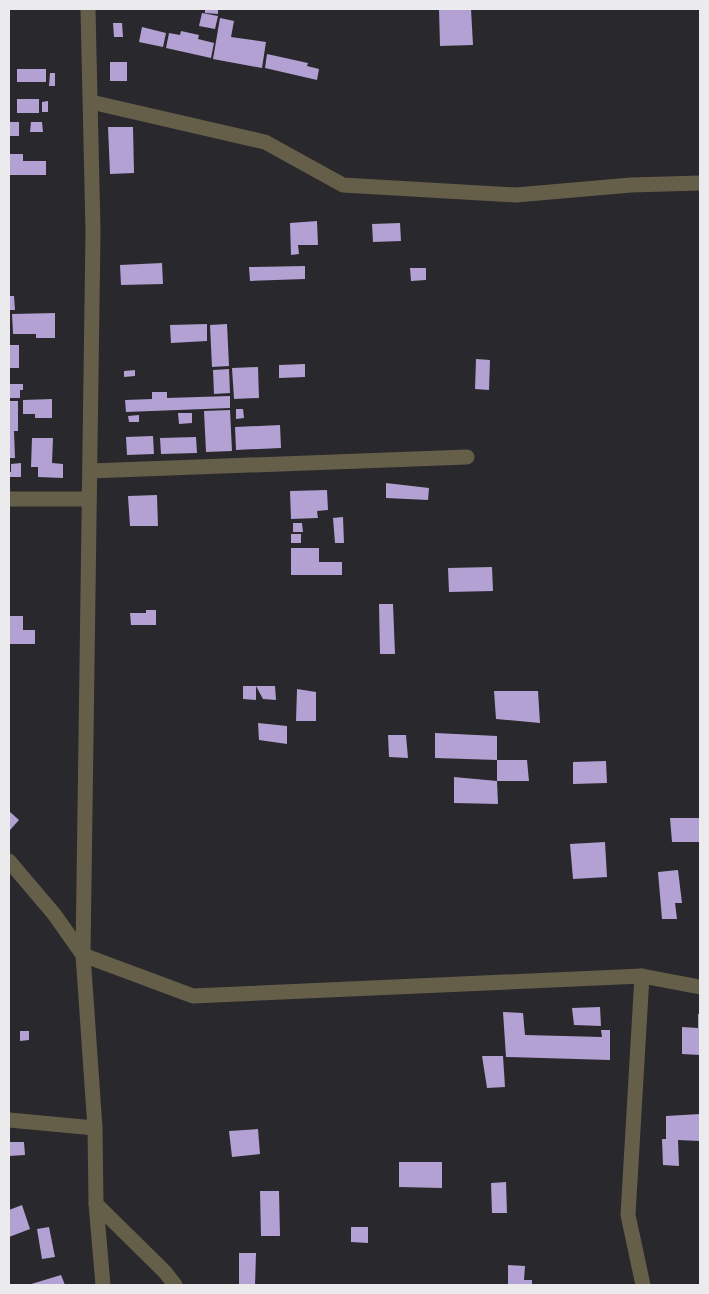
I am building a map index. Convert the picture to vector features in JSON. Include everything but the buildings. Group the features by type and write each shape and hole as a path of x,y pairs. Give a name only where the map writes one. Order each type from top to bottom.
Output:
{"street":[{"path":"88,9 93,232 84,955 95,1128 96,1204 102,1285"},
{"path":"91,102 265,142 343,184 516,195 631,185 700,183"},
{"path":"90,471 467,457"},
{"path":"9,499 89,499"},
{"path":"9,861 54,914 84,955 193,996 642,976 700,987"},
{"path":"642,976 628,1215 643,1285"},
{"path":"9,1120 95,1128"},
{"path":"96,1204 165,1272 175,1285"}]}
